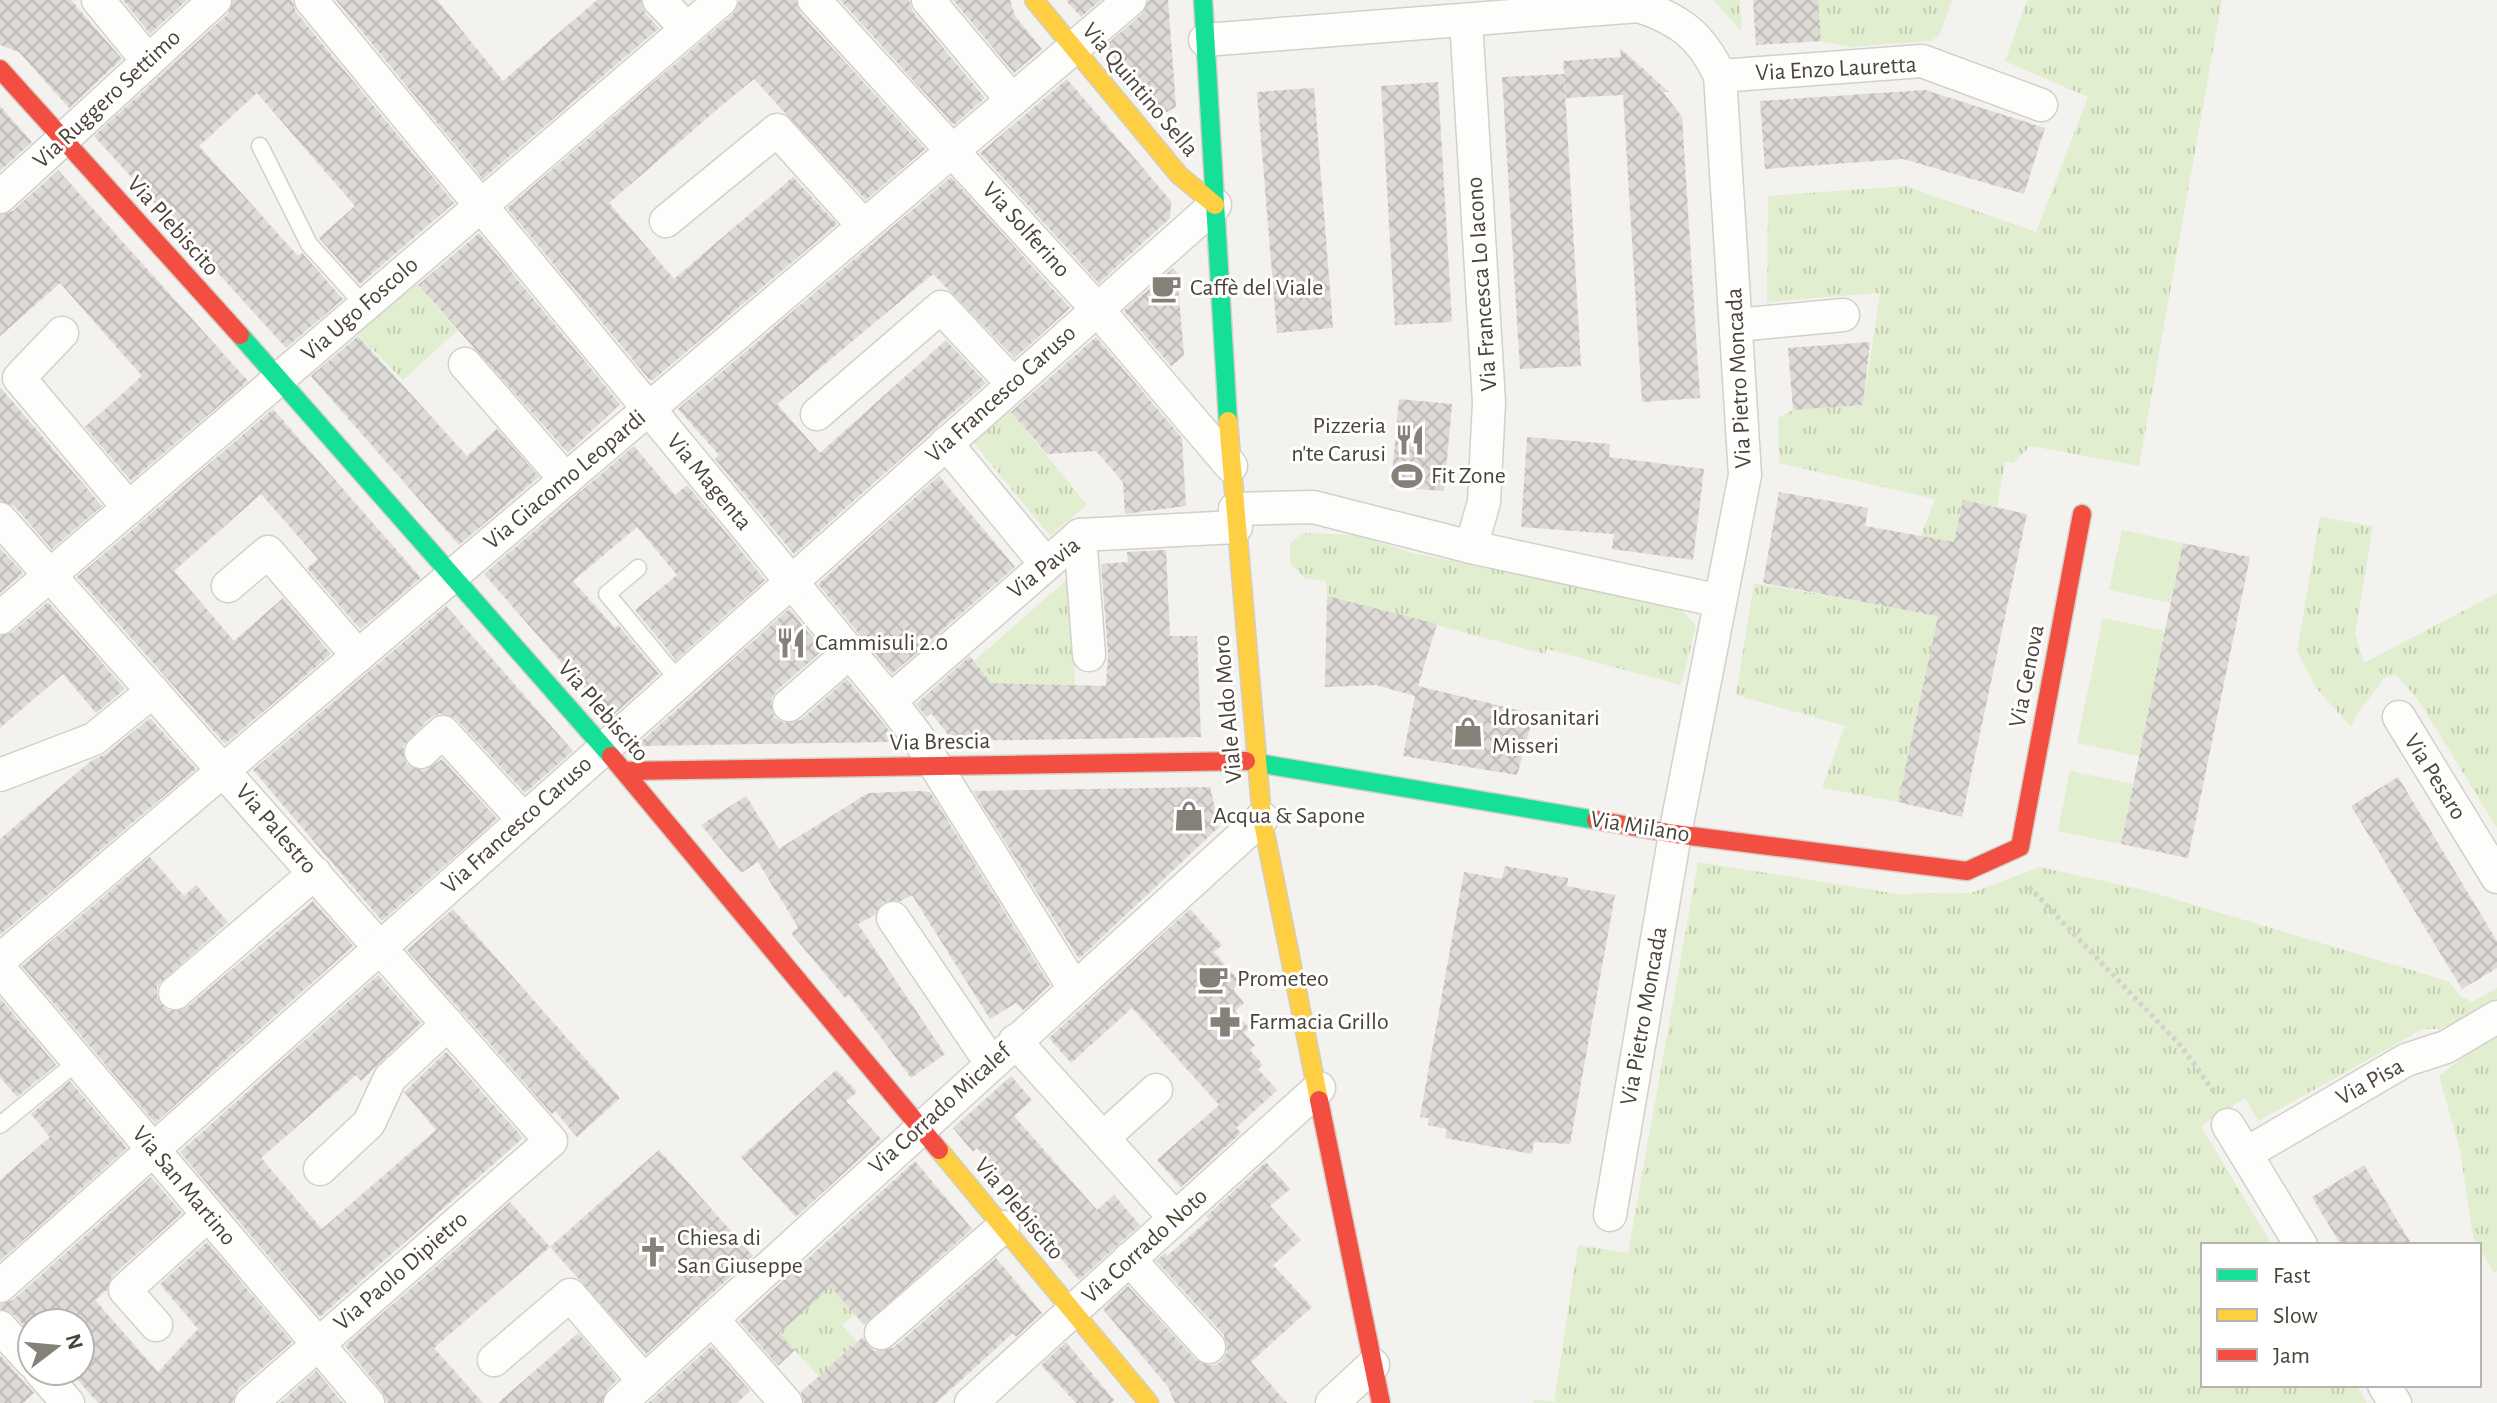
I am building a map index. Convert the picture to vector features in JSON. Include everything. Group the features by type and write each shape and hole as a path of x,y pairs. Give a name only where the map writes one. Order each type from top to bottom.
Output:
{"street":[{"path":"98,0 148,61"},
{"name":"Via Ruggero Settimo","path":"0,197 215,0"},
{"name":"Via Magenta","path":"311,0 890,701 917,736 1074,988"},
{"path":"659,0 687,29"},
{"name":"Via Ugo Foscolo","path":"0,618 721,0"},
{"name":"Via Solferino","path":"814,0 1097,309 1231,466"},
{"path":"928,0 1012,100"},
{"name":"Via Quintino Sella","path":"1034,0 1179,175 1215,205"},
{"name":"Via Giacomo Leopardi","path":"0,960 566,480 862,224 1130,0"},
{"name":"Viale Aldo Moro","path":"1203,0 1231,466 1262,818 1381,1403"},
{"name":"Via Pietro Moncada","path":"1205,40 1639,6 1668,16 1691,30 1710,55 1720,76 1745,475 1675,834 1610,1215"},
{"name":"Via Francesca Lo Iacono","path":"1466,20 1489,402 1484,502 1471,547"},
{"name":"Via Enzo Lauretta","path":"1720,76 1922,61 2041,105"},
{"name":"Via Plebiscito","path":"0,69 454,574 614,760 1073,1311 1144,1401"},
{"path":"666,221 777,130 862,224"},
{"name":"Via Francesco Caruso","path":"0,1286 524,820 614,760 679,681 1215,205"},
{"path":"817,414 941,307 1013,384"},
{"path":"1737,325 1843,315"},
{"path":"62,333 19,378 129,508"},
{"path":"465,364 566,480"},
{"path":"946,443 1045,563"},
{"name":"Via Pavia","path":"890,701 1080,535 1313,507 1471,547 1720,601"},
{"name":"Via Genova","path":"2020,847 2082,514"},
{"name":"Via Palestro","path":"0,519 551,1141"},
{"path":"1080,535 1089,655"},
{"path":"228,586 268,552 358,656"},
{"path":"789,705 850,652"},
{"path":"0,775 94,739 153,691"},
{"name":"Via Pesaro","path":"2399,717 2497,877"},
{"path":"421,752 443,732 524,820"},
{"name":"Via Brescia","path":"614,760 934,766 1257,761"},
{"name":"Via Milano","path":"1257,761 1675,834 1967,871 2020,847"},
{"name":"Via Corrado Micalef","path":"620,1403 1262,818"},
{"path":"175,993 315,873"},
{"path":"893,918 991,1063"},
{"name":"Via San Martino","path":"0,969 368,1403"},
{"name":"Via Pisa","path":"2247,1153 2406,1060 2446,1047 2497,1017"},
{"path":"320,1169 369,1123 390,1078 448,1024"},
{"path":"1015,1041 1175,1218"},
{"name":"Via Corrado Noto","path":"971,1403 1319,1088"},
{"path":"1103,1138 1156,1090"},
{"path":"2228,1125 2300,1243"},
{"name":"Via Paolo Dipietro","path":"251,1403 551,1141"},
{"path":"156,1325 125,1290 208,1215"},
{"path":"881,1333 1003,1227"},
{"path":"1129,1259 1209,1347"},
{"path":"494,1360 570,1295 644,1381"},
{"path":"712,1319 786,1403"},
{"path":"0,1327 16,1344"},
{"path":"1332,1403 1373,1365"}],"lane":[{"path":"260,146 309,244 364,305"},
{"path":"638,568 607,594 679,681"},
{"path":"0,1125 78,1061"}],"path":[{"path":"2020,847 2030,888 2181,1046 2214,1091 2228,1125"}],"green space":[{"path":"1713,0 1740,0 1742,32"},
{"path":"1818,0 1952,0 1939,36 1931,41 1851,47 1821,41"},
{"path":"2027,0 2222,0 2139,466 2030,446 2013,463 2005,462 1997,507 1963,500 1898,802 1822,788 1845,726 1736,695 1754,583 1893,607 1935,499 1779,463 1778,418 1793,410 1863,405 1880,293 1767,302 1768,196 1905,186 2036,232 2088,97 2005,61"},
{"path":"417,284 457,331 403,380 356,333"},
{"path":"1007,407 1087,505 1050,536 969,437"},
{"path":"2320,517 2373,526 2355,634 2364,663 2497,593 2497,828 2417,698 2396,675 2384,678 2351,727 2316,688 2297,651"},
{"path":"2122,530 2183,543 2170,603 2109,590"},
{"path":"1303,533 1356,535 1412,553 1677,605 1696,626 1681,685 1547,649 1545,654 1327,596 1326,581 1305,578 1290,563 1290,543"},
{"path":"1071,576 1075,685 991,683 974,661"},
{"path":"2103,618 2165,631 2139,756 2077,743"},
{"path":"2070,771 2133,784 2121,844 2058,831"},
{"path":"1698,862 1898,894 1971,893 2040,867 2144,890 2415,971 2449,982 2459,995 2472,1002 2497,988 2497,1005 2439,1029 2423,1029 2258,1121 2245,1098 2201,1126 2271,1243 2201,1243 2201,1387 2357,1387 2367,1403 1533,1403 1535,1399 1554,1402 1578,1245 1628,1253"},
{"path":"2497,1030 2497,1271 2494,1273 2481,1251 2481,1243 2476,1243 2473,1237 2460,1150 2439,1076"},
{"path":"806,1260 855,1314 842,1325 857,1342 819,1377 779,1333 806,1308 778,1276"}],"building":[{"path":"0,0 71,0 122,59 69,108 19,52 0,45"},
{"path":"123,0 187,0 150,34"},
{"path":"233,0 292,0 296,12 454,203 360,284 319,238 355,206 257,93 199,146 298,256 302,253 343,299 286,348 94,136 228,14"},
{"path":"336,0 437,0 503,81 597,0 641,0 645,13 659,28 483,179"},
{"path":"740,0 796,0 800,13 925,149 866,200 754,79 721,106 609,203 674,279 793,177 837,224 653,380 649,379 507,208 733,14"},
{"path":"840,0 909,0 913,12 985,98 954,125"},
{"path":"953,0 1010,0 1015,16 1042,49 1014,73"},
{"path":"1066,0 1101,0 1081,17"},
{"path":"1149,0 1168,0 1176,107 1161,115 1105,46 1142,14"},
{"path":"1753,0 1818,0 1821,41 1756,45"},
{"path":"1620,48 1669,92 1663,92 1682,117 1700,398 1642,402 1623,95 1566,98 1563,61 1621,57"},
{"path":"1564,74 1581,366 1520,369 1502,77"},
{"path":"1067,79 1171,201 1170,218 1099,283 980,153"},
{"path":"1438,82 1452,322 1395,325 1381,86"},
{"path":"1314,88 1333,328 1277,333 1257,92"},
{"path":"1925,90 2045,128 2024,194 1903,159 1765,169 1760,101"},
{"path":"0,106 32,142 0,171"},
{"path":"58,170 248,381 131,481 85,427 142,376 60,283 0,336 0,215 13,211"},
{"path":"951,177 1070,308 1015,358 933,274 777,404 820,453 946,340 986,383 794,554 715,459 719,455 678,409"},
{"path":"479,233 620,404 568,453 418,285"},
{"path":"1173,268 1177,273 1184,356 1171,366 1124,311"},
{"path":"358,336 467,456 497,429 539,477 459,545 311,376"},
{"path":"1096,337 1182,438 1186,506 1125,514 1123,482 1096,451 1047,454 1011,412"},
{"path":"1870,342 1863,405 1793,410 1788,348"},
{"path":"0,387 102,506 52,549 14,506 0,501"},
{"path":"1399,399 1452,404 1444,491 1391,487"},
{"path":"273,409 421,578 360,629 307,568 318,559 261,494 174,571 234,641 283,598 331,654 225,744 77,577"},
{"path":"1527,437 1610,444 1609,457 1704,469 1693,560 1612,549 1614,534 1521,527"},
{"path":"634,446 675,495 687,485 765,580 676,660 635,610 677,575 637,527 573,581 615,628 618,625 659,674 610,718 484,574"},
{"path":"939,476 1015,567 892,674 818,584"},
{"path":"1779,492 1868,508 1865,526 1954,542 1963,500 2027,514 1962,817 1898,802 1938,616 1763,583"},
{"path":"2183,543 2250,557 2188,858 2121,844"},
{"path":"0,548 23,573 0,593"},
{"path":"1166,550 1170,636 1197,636 1201,737 953,741 932,714 926,717 916,704 970,656 991,683 1106,686 1108,654 1101,564 1128,562 1127,552"},
{"path":"1327,596 1437,624 1418,686 1534,714 1517,775 1403,756 1415,696 1376,685 1325,687"},
{"path":"48,602 125,689 96,713 63,674 0,728 0,636 12,632"},
{"path":"446,606 573,751 525,793 456,719 440,713 430,718 403,746 406,764 424,771 442,759 497,819 382,921 253,770"},
{"path":"789,609 823,650 776,691 771,700 774,717 784,723 801,720 847,679 895,738 889,742 636,746"},
{"path":"150,718 196,769 0,935 0,839 92,760 106,754"},
{"path":"2398,777 2497,941 2497,968 2462,989 2351,806"},
{"path":"1210,787 1219,827 1079,959 973,791"},
{"path":"930,792 1050,985 1023,1010 1016,1003 990,1019 912,895 901,901 883,902 875,915 858,924 945,1054 911,1078 849,995 845,998 791,933 798,927 758,862 741,873 701,825 746,796 779,849 868,793"},
{"path":"150,857 184,896 196,885 228,922 157,986 157,997 168,1011 187,1007 313,901 353,946 155,1123 22,966"},
{"path":"1505,866 1568,878 1567,886 1615,895 1570,1144 1534,1142 1532,1154 1445,1138 1447,1129 1428,1125 1429,1118 1420,1117 1464,872 1502,879"},
{"path":"453,909 620,1098 577,1137 555,1111 552,1114 407,950"},
{"path":"1190,909 1222,945 1214,952 1240,982 1233,989 1244,1003 1235,1011 1249,1028 1244,1033 1255,1045 1250,1050 1263,1065 1258,1069 1277,1090 1236,1128 1241,1133 1181,1187 1157,1160 1219,1105 1132,1008 1071,1063 1049,1038"},
{"path":"378,975 421,1023 361,1081 356,1075 261,1158 322,1229 436,1130 404,1092 446,1052 523,1138 320,1317 180,1152"},
{"path":"0,998 56,1065 17,1097 0,1077"},
{"path":"836,1070 857,1092 846,1101 881,1139 796,1217 741,1157"},
{"path":"1011,1076 1032,1100 1014,1116 1097,1210 1114,1195 1140,1225 1079,1280 1033,1225 1039,1219 977,1148 973,1152 953,1128"},
{"path":"70,1081 127,1148 0,1261 0,1180 50,1137 31,1114"},
{"name":"Chiesa di San Giuseppe","path":"659,1150 753,1256 646,1354 550,1247"},
{"path":"915,1161 972,1229 864,1325 831,1287 779,1333 795,1350 778,1366 739,1321"},
{"path":"1266,1162 1290,1189 1270,1206 1301,1240 1273,1265 1312,1307 1251,1362 1287,1403 1175,1403 1168,1387 1103,1309 1128,1286 1196,1360 1212,1366 1221,1362 1227,1352 1224,1335 1156,1261 1165,1253 1167,1256 1209,1219 1206,1216"},
{"path":"2364,1165 2411,1243 2340,1243 2312,1197"},
{"path":"151,1177 182,1213 112,1276 107,1290 95,1300 158,1372 198,1329 160,1284 207,1242 292,1342 238,1389 232,1403 98,1403 84,1387 96,1387 96,1307 16,1307 16,1317 0,1309 0,1304 13,1300"},
{"path":"510,1202 550,1247 434,1348 483,1403 387,1403 382,1391 345,1346"},
{"path":"996,1258 1042,1313 1016,1337 1013,1333 936,1403 804,1403 801,1392 863,1337 874,1351 893,1348"},
{"path":"578,1333 618,1379 607,1390 602,1403 498,1403"},
{"path":"1066,1342 1114,1400 1111,1403 1076,1403 1041,1365"},
{"path":"711,1346 750,1391 737,1403 648,1403"},
{"path":"0,1355 16,1373 16,1387 29,1387 34,1393 23,1403 0,1403"},
{"path":"316,1371 343,1403 280,1403"}],"traffic: fast":[{"path":"1203,0 1228,421"},
{"path":"240,335 611,756"},
{"path":"1246,761 1596,820"}],"traffic: slow":[{"path":"1034,0 1179,175 1215,205"},
{"path":"1228,421 1262,818 1319,1100"},
{"path":"939,1150 1149,1403"}],"traffic: jam":[{"path":"0,69 240,335"},
{"path":"1596,820 1675,834 1967,871 2020,847 2082,514"},
{"path":"611,756 939,1150"},
{"path":"624,771 1246,761"},
{"path":"1319,1100 1381,1403"}],"place":[{"name":"Caffè del Viale","path":"1166,288"},
{"name":"Pizzeria n'te Carusi","path":"1410,440"},
{"name":"Fit Zone","path":"1407,476"},
{"name":"Cammisuli 2.0","path":"791,643"},
{"name":"Idrosanitari Misseri","path":"1468,732"},
{"name":"Acqua & Sapone","path":"1189,816"},
{"name":"Prometeo","path":"1213,979"},
{"name":"Farmacia Grillo","path":"1225,1022"},
{"name":"Chiesa di San Giuseppe","path":"653,1252"}]}
